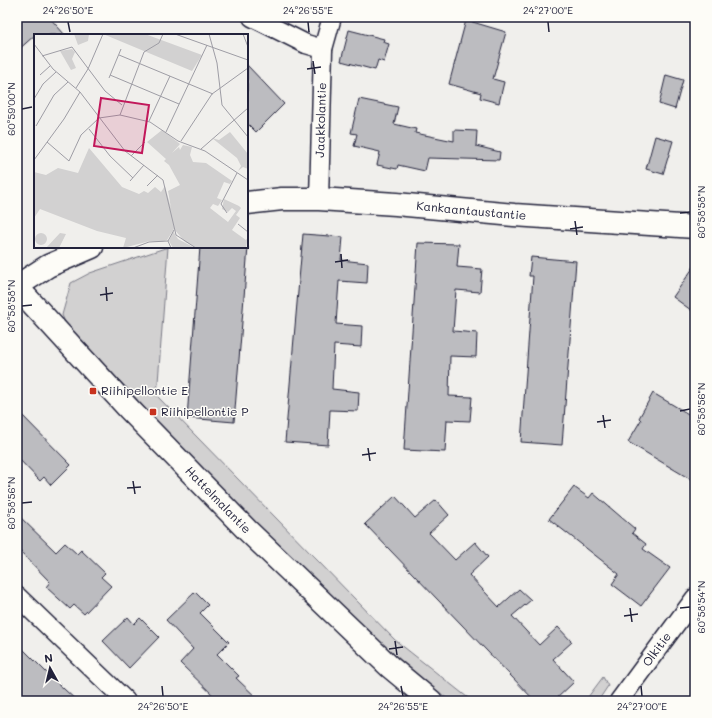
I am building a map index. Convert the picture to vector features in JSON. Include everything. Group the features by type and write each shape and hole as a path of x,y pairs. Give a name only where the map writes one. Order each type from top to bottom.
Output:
{"street":[{"path":"252,17 306,44 323,49"},
{"name":"Jaakkolantie","path":"319,199 323,49 332,17"},
{"name":"Kankaantaustantie","path":"248,203 282,199 319,199 514,215 695,227"},
{"path":"17,287 48,266 90,248"},
{"name":"Hattelmalantie","path":"17,287 129,409 247,530 390,667 431,701"},
{"path":"17,596 126,701"},
{"name":"Olkitie","path":"619,701 695,598"}],"shaded area":[{"path":"168,248 157,396 395,640 472,701 450,701 360,626 195,462 65,322 62,315 71,283 90,273"},
{"path":"603,677 608,686 598,701 585,701"}],"building":[{"path":"17,17 49,17 64,34 34,34 34,36 17,51"},
{"path":"466,20 506,32 493,79 504,82 499,103 480,98 481,93 449,84"},
{"path":"349,30 384,39 383,42 389,44 384,62 378,60 375,70 341,61"},
{"path":"248,66 284,104 256,132 248,124"},
{"path":"666,75 683,80 675,109 659,104"},
{"path":"359,99 398,107 394,124 416,129 415,133 454,141 454,130 477,131 476,146 500,152 499,160 428,158 425,171 398,165 397,169 377,165 380,152 354,146 357,134 351,133"},
{"path":"655,136 673,141 663,174 646,169"},
{"path":"303,234 343,237 341,260 368,263 367,283 339,281 336,324 362,326 361,347 334,345 332,389 359,392 358,411 330,410 328,445 285,442"},
{"path":"418,243 459,244 457,267 482,269 480,292 456,290 453,331 477,333 476,357 450,356 449,396 472,397 470,421 447,420 445,452 404,450"},
{"path":"200,248 248,248 234,422 187,418"},
{"path":"531,257 576,261 562,445 521,442 533,276 529,276"},
{"path":"695,265 695,313 673,297"},
{"path":"653,393 695,418 695,482 628,442 641,420 639,418"},
{"path":"17,410 71,465 51,485 44,477 40,481 17,457"},
{"path":"574,487 589,498 593,493 635,529 632,533 646,544 643,549 670,568 641,606 612,584 619,574 549,519"},
{"path":"395,496 415,518 436,500 449,515 429,533 455,560 475,542 488,557 469,575 499,607 519,589 531,600 512,616 539,645 558,627 572,642 553,659 574,682 554,701 535,701 365,524"},
{"path":"17,514 56,552 65,543 77,554 81,550 105,573 101,577 111,586 84,614 74,605 70,609 46,587 50,582 17,548"},
{"path":"195,592 208,605 200,613 229,642 217,654 239,676 236,678 260,701 219,701 180,663 193,649 166,620"},
{"path":"128,617 134,624 140,618 159,637 129,668 103,641"},
{"path":"17,643 51,677 77,701 17,701"}],"place":[{"name":"Riihipellontie E","path":"93,391"},
{"name":"Riihipellontie P","path":"153,412"}]}
